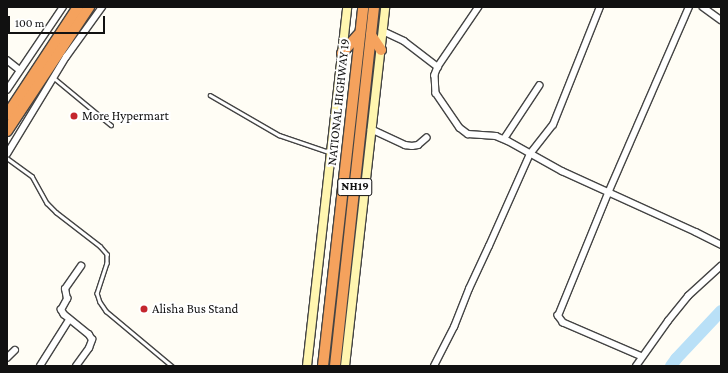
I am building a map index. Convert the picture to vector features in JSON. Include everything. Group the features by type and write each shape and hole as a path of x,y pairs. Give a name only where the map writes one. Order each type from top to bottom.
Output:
{"highway":[{"path":"7,115 78,7"},
{"path":"7,131 89,7"},
{"name":"NATIONAL HIGHWAY 19","path":"323,366 362,7"},
{"name":"NH19","path":"335,366 374,7"},
{"path":"342,53 360,34"},
{"path":"371,35 381,50"}],"main road":[{"path":"307,366 347,7"},
{"path":"345,366 385,7"}],"street":[{"path":"7,90 63,7"},
{"path":"7,154 53,78 102,7"},
{"path":"479,7 438,67 435,75 436,93 455,123 468,134 496,136 504,139 562,171 609,191 721,245"},
{"path":"434,366 454,327 469,288 530,154 553,125 600,7"},
{"path":"703,7 721,20"},
{"path":"642,357 563,323 558,316 609,191 688,10"},
{"path":"383,31 404,41 438,67"},
{"path":"7,60 20,70"},
{"path":"504,139 539,86"},
{"path":"372,129 405,145 418,145 426,138"},
{"path":"76,366 89,348 92,340 89,335 69,320 62,310 67,299 65,291 80,266"},
{"path":"636,366 688,296 721,266"},
{"path":"40,366 69,320"},
{"path":"7,358 15,350"}],"lane":[{"path":"53,78 111,125"},
{"path":"210,95 280,135 331,153"},
{"path":"7,158 32,176 47,203 56,212 100,246 107,254 107,263 97,293 100,302 106,311 172,366"}],"waterway":[{"path":"671,366 721,311"}],"place":[{"name":"More Hypermart","path":"74,116"},
{"name":"Alisha Bus Stand","path":"144,309"}]}
